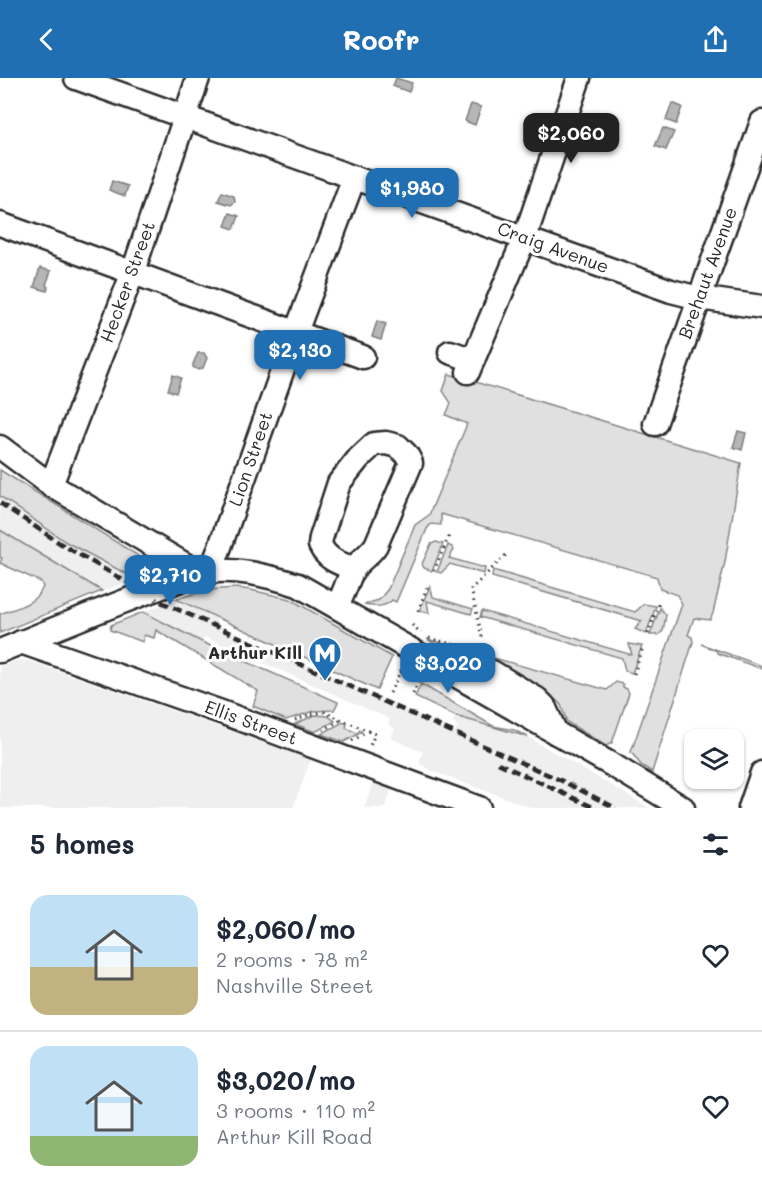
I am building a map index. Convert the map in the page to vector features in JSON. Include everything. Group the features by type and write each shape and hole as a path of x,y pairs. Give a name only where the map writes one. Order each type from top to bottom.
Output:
{"street":[{"name":"Craig Avenue","path":"76,78 671,291 699,298 762,307"},
{"name":"Hecker Street","path":"51,485 133,273 198,78"},
{"path":"450,352 470,366 525,237 579,78"},
{"name":"Brehaut Avenue","path":"655,424 762,122"},
{"name":"Lion Street","path":"206,573 354,178"},
{"path":"0,224 363,357"},
{"path":"337,606 354,569 371,554 376,545 411,463 407,455 398,447 386,443 374,444 359,458 339,483 321,538 320,545 326,556 332,561 354,569"},
{"path":"0,447 51,485 147,542 206,573"},
{"path":"147,542 158,564 148,592"},
{"path":"0,651 177,581 206,573 241,572 282,580 298,585 337,606 683,808"},
{"name":"Ellis Street","path":"21,642 221,712 479,808"},
{"path":"750,808 762,773"}],"path":[{"path":"434,571 449,536"},
{"path":"482,637 471,589 508,553"},
{"path":"418,611 428,585"},
{"path":"648,634 660,600"},
{"path":"412,625 427,637 459,646"},
{"path":"634,674 644,647"},
{"path":"390,693 405,662"},
{"path":"400,672 420,680 413,694"},
{"path":"287,723 318,712 328,713 375,734 368,753"},
{"path":"316,734 342,719"},
{"path":"345,745 369,731"}],"shaded area":[{"path":"396,78 412,83 409,92 393,86"},
{"path":"672,103 682,107 676,124 666,120"},
{"path":"471,104 481,107 475,125 465,121"},
{"path":"663,128 674,132 666,150 655,146"},
{"path":"112,181 128,186 125,196 109,190"},
{"path":"222,192 234,196 235,202 231,205 218,201"},
{"path":"230,213 239,216 234,229 225,226"},
{"path":"40,268 51,271 46,285 47,291 34,287"},
{"path":"377,321 386,324 381,340 372,337"},
{"path":"198,353 204,353 207,358 203,368 198,370 193,367 193,364"},
{"path":"449,374 741,463 725,562 713,613 710,620 694,618 688,635 692,637 693,642 652,772 641,765 631,752 682,604 677,595 660,589 657,577 441,514 441,525 431,524 427,529 396,602 392,600 379,606 365,604 379,600 388,589 415,525 429,515 467,424 446,415 451,403 443,391"},
{"path":"173,375 181,378 176,393 168,390"},
{"path":"738,431 746,433 742,450 733,447"},
{"path":"0,470 137,555 144,562 136,579 66,542 0,496"},
{"path":"0,496 66,542 136,579 102,591 0,530"},
{"path":"0,530 102,591 0,633 0,614 35,598 43,587 41,582 0,563 2,558 0,557"},
{"path":"436,542 443,544 432,571 424,568 422,564 431,544"},
{"path":"448,545 454,550 449,558 485,568 484,574 450,564 441,573 437,572"},
{"path":"493,570 635,612 644,604 656,606 646,634 635,629 642,621 492,577"},
{"path":"430,586 433,597 473,609 471,614 427,601 429,613 419,611"},
{"path":"235,588 290,599 392,657 377,690 176,599 208,590"},
{"path":"176,599 217,619 216,624 455,731 458,726 452,723 455,716 528,737 650,808 532,808 432,771 419,763 423,752 390,738 395,729 388,724 390,719 205,637 202,642 143,612"},
{"path":"660,608 666,615 663,631 658,635 650,635"},
{"path":"482,611 632,655 629,644 642,646 632,673 625,671 622,658 480,617"},
{"path":"143,612 202,642 338,702 334,710 314,711 286,720 253,706 258,691 156,630 154,638 144,635 143,642 110,630 111,625"},
{"path":"427,639 607,690 616,682 623,684 629,693 612,743 606,746 567,722 561,705 555,699 487,660 479,658 463,662"},
{"path":"701,644 762,666 762,669 717,653"},
{"path":"19,660 30,661 311,759 293,808 0,808 0,667"},
{"path":"421,684 493,726 514,730 528,737 455,716 415,697"},
{"path":"315,715 328,716 335,721 315,732 295,724"},
{"path":"343,722 347,724 346,728 357,733 360,730 362,732 344,742 321,734"},
{"path":"374,781 392,787 385,808 364,808"}],"railway":[{"path":"0,503 61,544 161,602 560,780 616,808"},
{"path":"498,763 595,808"}],"place":[{"name":"Arthur Kill","path":"325,682"}]}
